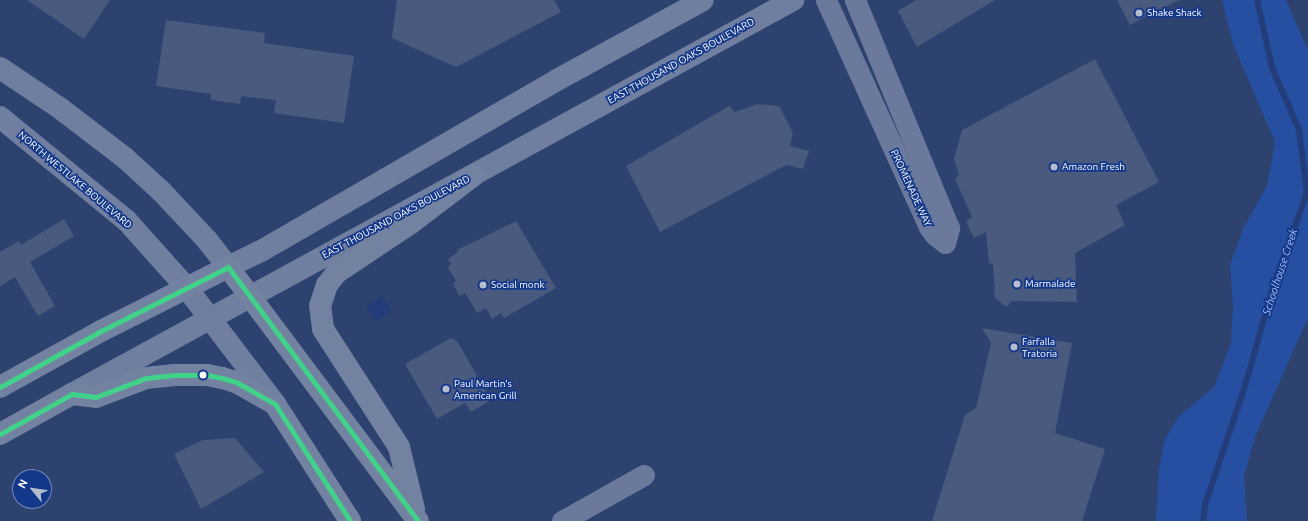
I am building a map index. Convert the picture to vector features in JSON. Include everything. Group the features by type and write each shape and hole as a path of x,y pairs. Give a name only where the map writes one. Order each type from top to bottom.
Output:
{"main road":[{"path":"0,387 186,287 261,251 557,80 703,0"},
{"name":"EAST THOUSAND OAKS BOULEVARD","path":"0,434 248,296 473,176 793,0"},
{"path":"0,68 61,109 125,158 161,191 207,240 417,518"},
{"name":"NORTH WESTLAKE BOULEVARD","path":"0,117 127,221 186,287 275,404"},
{"path":"417,518 400,447 323,329 320,306 327,285 336,273 411,223 473,176"},
{"path":"72,394 96,397 146,378 207,375 236,382 275,404 350,521"}],"street":[{"name":"PROMENADE WAY","path":"826,0 929,227 934,234 946,243 949,228 855,0"},
{"path":"562,521 644,475"}],"shaded area":[{"path":"1222,0 1286,0 1308,50 1308,318 1255,437 1244,476 1247,521 1156,521 1159,468 1165,439 1179,416 1214,387 1231,343 1233,305 1230,265 1243,229 1267,186 1275,142 1233,44"},
{"path":"382,296 392,311 376,322 366,307"}],"building":[{"path":"27,0 110,0 84,39"},
{"path":"397,0 554,0 561,12 456,67 392,38"},
{"path":"916,0 995,0 917,47 898,11"},
{"name":"Shake Shack","path":"1117,0 1179,0 1130,25"},
{"path":"166,20 265,33 264,43 354,56 344,123 274,113 276,100 241,96 240,104 211,100 211,94 156,86"},
{"name":"Amazon Fresh","path":"1095,59 1159,182 1116,205 1125,225 1075,253 1077,302 1012,301 1006,307 993,296 995,293 993,264 989,263 986,232 974,238 966,222 972,217 955,179 959,175 954,159 962,130"},
{"path":"758,104 779,106 793,133 790,146 809,151 803,169 786,165 660,232 626,166 729,106 735,112"},
{"path":"64,219 74,236 30,262 55,306 38,316 15,277 0,286 0,252 19,241 21,245"},
{"path":"516,221 556,288 504,318 501,313 492,319 486,308 477,313 465,293 459,296 453,283 456,281 448,268 451,264 448,259 458,252 457,250"},
{"path":"982,328 1072,343 1055,433 1105,449 1082,521 932,521 965,415 976,408 991,343"},
{"path":"451,338 457,341 491,400 471,412 465,403 437,419 405,364"},
{"path":"235,438 264,472 201,509 174,454 203,440"}],"waterway":[{"name":"Schoolhouse Creek","path":"1203,521 1205,505 1245,386 1273,287 1307,193 1299,130 1272,68 1257,0"}],"transit line":[{"path":"0,387 101,331 228,267 418,521"},
{"path":"0,434 72,394 96,397 146,378 175,375 207,375 222,378 236,382 275,404 350,521"}],"place":[{"name":"Shake Shack","path":"1139,13"},
{"name":"Amazon Fresh","path":"1054,167"},
{"name":"Marmalade","path":"1017,284"},
{"name":"Social monk","path":"483,285"},
{"name":"Farfalla Tratoria","path":"1014,347"},
{"name":"Paul Martin's American Grill","path":"446,389"}]}
